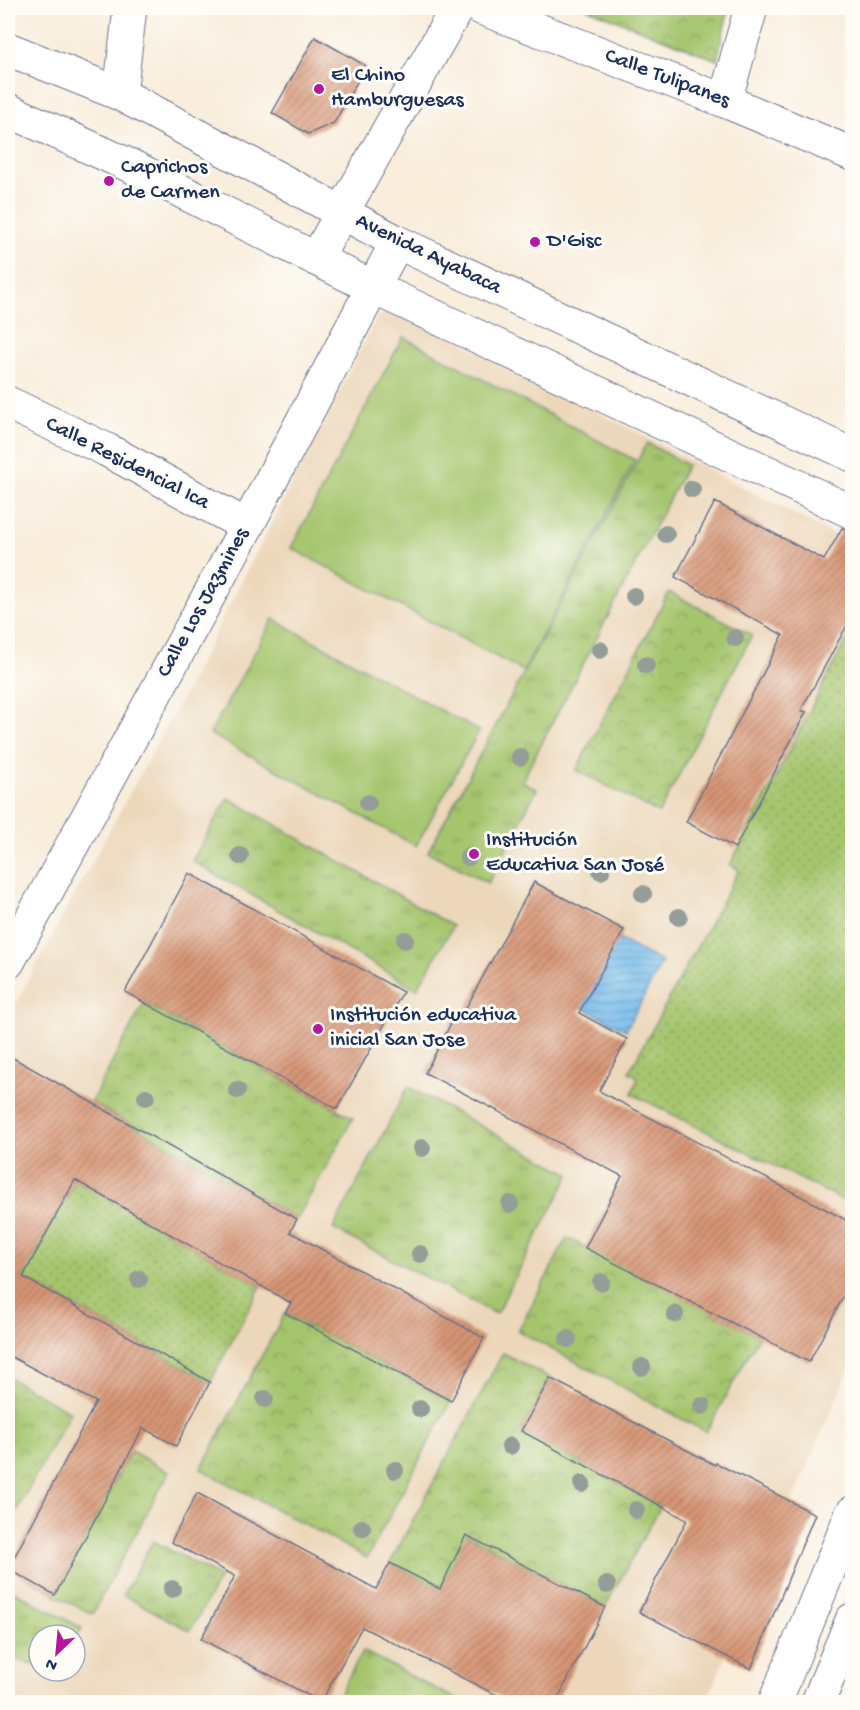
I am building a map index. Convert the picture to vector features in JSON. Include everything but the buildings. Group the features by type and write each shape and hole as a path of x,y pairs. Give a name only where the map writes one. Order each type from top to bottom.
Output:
{"street":[{"path":"120,94 130,8"},
{"path":"316,259 457,8"},
{"name":"Calle Tulipanes","path":"482,8 725,101 852,154"},
{"path":"725,101 751,8"},
{"name":"Avenida Ayabaca","path":"8,49 120,94 397,242 852,455"},
{"path":"8,110 133,167 372,287 852,512"},
{"name":"Calle Los Jazmines","path":"8,962 18,918 246,526 397,242"},
{"name":"Calle Residencial Ica","path":"8,403 107,450 246,526"},
{"path":"775,1702 852,1513"},
{"path":"818,1702 852,1620"}],"shaded area":[{"name":"Institución Educativa San José","path":"399,309 852,544 852,1362 706,1702 8,1702 8,1017 185,692 377,317"}],"green space":[{"path":"586,8 729,8 717,60"},
{"path":"403,337 635,460 523,671 291,548"},
{"path":"647,443 687,465 522,781 537,789 488,883 428,852"},
{"path":"669,592 752,635 659,813 576,770"},
{"path":"273,619 479,731 416,846 210,734"},
{"path":"852,629 852,1205 632,1094 638,1077 629,1072 739,870 730,865"},
{"path":"228,798 453,926 417,989 192,861"},
{"path":"144,1003 353,1118 297,1219 91,1102"},
{"path":"408,1087 570,1174 496,1314 333,1229"},
{"path":"76,1180 261,1286 210,1382 23,1277"},
{"path":"567,1238 759,1336 706,1432 518,1331"},
{"path":"285,1313 451,1401 367,1558 201,1469"},
{"path":"503,1353 550,1378 521,1431 661,1506 605,1607 467,1535 440,1589 390,1563"},
{"path":"8,1377 70,1412 8,1527"},
{"path":"131,1451 169,1472 92,1614 55,1595"},
{"path":"153,1541 220,1577 190,1631 123,1595"},
{"path":"8,1588 73,1623 27,1623 27,1662 8,1658"},
{"path":"363,1651 461,1702 335,1702"}],"water":[{"path":"537,896 662,962 626,1030 501,965"}],"place":[{"name":"El Chino Hamburguesas","path":"319,89"},
{"name":"Caprichos de Carmen","path":"109,181"},
{"name":"D'Gisc","path":"535,242"},
{"name":"Institución Educativa San José","path":"474,854"},
{"name":"Institución educativa inicial San Jose","path":"318,1029"}]}
